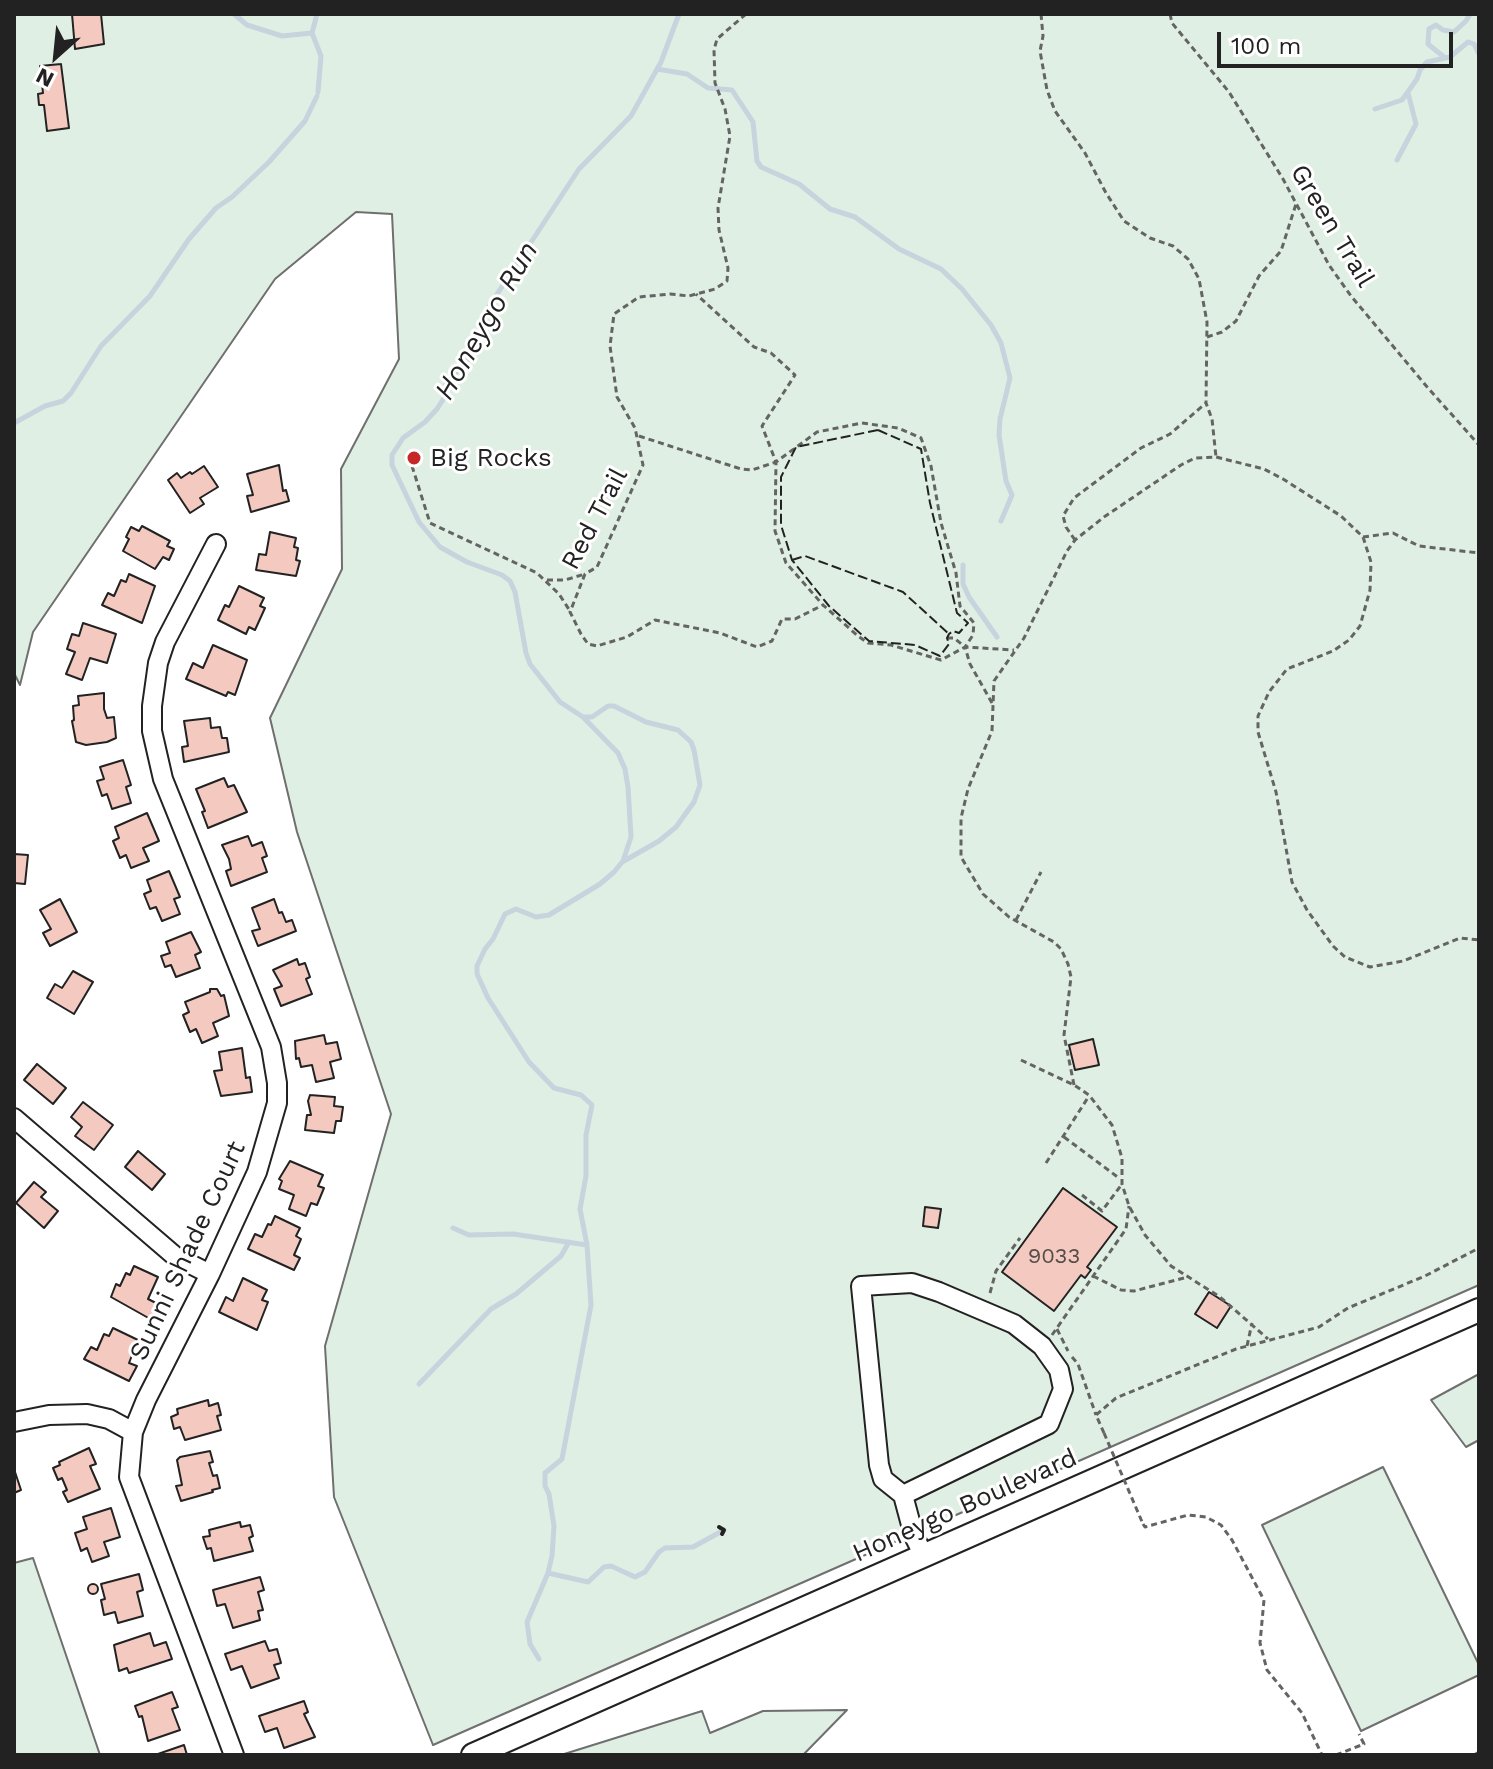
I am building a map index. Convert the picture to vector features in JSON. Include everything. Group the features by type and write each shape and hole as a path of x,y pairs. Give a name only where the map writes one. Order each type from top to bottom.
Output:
{"main road":[{"name":"Honeygo Boulevard","path":"473,1755 1479,1310"}],"street":[{"name":"Sunni Shade Court","path":"216,544 165,642 158,663 152,731 163,779 271,1047 277,1103 257,1172 133,1432 129,1477 234,1755"},
{"path":"14,1118 176,1257 210,1274"},
{"path":"903,1495 1049,1424 1063,1389 1059,1370 1042,1346 1014,1324 912,1283 861,1286 879,1465 883,1479 903,1495 914,1536 924,1556"},
{"path":"14,1422 49,1415 87,1414 109,1419 133,1432"}],"path":[{"name":"Red Trail","path":"746,14 715,42 713,69 730,136 718,208 727,281 715,289 696,294 639,297 614,314 610,358 617,397 637,435 643,465 597,567 585,574 570,612 588,644 597,646 627,637 655,620 720,633 757,647 772,641 782,619 795,619 823,605"},
{"path":"1041,14 1043,36 1040,51 1047,90 1055,111 1085,153 1124,221 1150,238 1173,246 1188,259 1199,279 1207,322 1206,403 1212,419 1216,457"},
{"name":"Green Trail","path":"1170,14 1172,23 1229,92 1329,265 1351,296 1479,445"},
{"path":"1207,337 1222,332 1236,321 1259,276 1281,251 1296,204"},
{"path":"637,435 752,470 776,462 817,432 862,423 898,428 921,438 931,466 941,523 956,573 960,606 974,623 973,635 965,647 941,660 891,645 868,643 823,605 786,563 775,531 776,462 762,426 795,375 771,353 754,347 696,294"},
{"path":"1075,540 1063,516 1074,498 1141,448 1170,434 1206,403"},
{"path":"1074,1085 1064,1035 1071,977 1068,964 1054,942 995,906 983,894 961,857 961,818 968,789 992,731 994,681 1024,638 1067,551 1075,540 1195,458 1216,457 1274,474 1341,516 1363,537 1371,562 1370,590 1360,626 1349,640 1333,651 1287,669 1269,692 1258,716 1258,732 1276,792 1292,882 1307,910 1333,946 1359,964 1384,966 1460,938 1479,940"},
{"path":"412,466 430,523 547,580 570,612"},
{"path":"1363,537 1393,533 1419,546 1479,553"},
{"path":"547,580 565,580 585,574"},
{"path":"954,638 956,631"},
{"path":"947,638 954,638 965,647 970,664 992,703"},
{"path":"965,647 1014,650"},
{"path":"1016,920 1041,872"},
{"path":"1021,1060 1089,1095 1112,1125 1122,1158 1121,1181 1129,1206 1145,1235 1171,1266 1220,1297 1268,1339"},
{"path":"1046,1163 1089,1095"},
{"path":"1064,1137 1121,1181"},
{"path":"1082,1195 1102,1211 1121,1181"},
{"path":"1042,1346 1126,1229 1129,1206"},
{"path":"990,1293 996,1271 1020,1238"},
{"path":"1096,1415 1116,1398 1247,1346 1319,1327 1348,1308 1425,1276 1479,1248"},
{"path":"1093,1276 1121,1290 1134,1291 1189,1277"},
{"path":"1247,1346 1252,1323"},
{"path":"1090,1403 1145,1527 1188,1515 1206,1517 1221,1525 1232,1540 1264,1600 1260,1643 1267,1670 1302,1713 1322,1755"},
{"path":"1336,1755 1364,1744 1359,1734"}],"green space":[{"path":"14,14 1479,14 1479,1285 433,1745 334,1497 325,1346 391,1114 297,832 270,718 342,569 341,469 399,359 392,214 356,212 275,279 33,632 20,685 14,673"},
{"path":"1479,1374 1479,1440 1466,1447 1431,1400"},
{"path":"1383,1467 1479,1665 1479,1675 1361,1731 1262,1525"},
{"path":"33,1558 100,1755 14,1755 14,1563"},
{"path":"847,1710 803,1755 561,1755 702,1711 710,1733 763,1711"}],"building":[{"path":"72,14 101,14 104,44 75,49"},
{"path":"61,64 69,128 47,131 44,105 39,105 38,94 43,93 40,66"},
{"path":"279,465 283,491 286,490 289,501 251,512 247,496 253,495 247,474"},
{"path":"204,466 218,487 200,498 204,504 190,513 168,480 177,473 181,478"},
{"path":"142,526 170,541 167,546 174,549 169,560 163,557 155,569 123,551 131,527 139,531"},
{"path":"270,532 296,538 296,560 300,561 296,576 256,570 259,554 266,555"},
{"path":"129,574 155,586 142,623 102,605 108,593 114,596 121,580 126,582"},
{"path":"239,586 264,598 260,606 265,608 255,630 249,627 246,634 218,620 225,605 229,607"},
{"path":"83,623 116,634 107,663 90,658 82,680 66,674 75,652 67,649 72,634 79,636"},
{"path":"213,645 247,660 235,695 228,692 226,696 186,679 193,663 203,668"},
{"path":"104,693 104,709 107,718 114,717 116,738 86,745 76,742 72,721 73,706 79,705 78,696"},
{"path":"210,718 211,728 220,727 222,738 227,738 229,752 184,762 182,747 188,746 184,721"},
{"path":"123,760 131,785 126,787 131,803 112,809 107,794 102,796 97,781 104,779 100,767"},
{"path":"224,778 228,787 234,785 247,812 208,828 196,789"},
{"path":"147,813 159,841 143,848 149,861 131,868 126,855 120,858 113,841 119,838 115,827"},
{"path":"248,836 252,846 262,842 267,856 262,858 267,872 231,886 226,871 231,869 229,859 222,845"},
{"path":"14,854 28,855 25,884 14,883"},
{"path":"169,871 180,897 174,899 180,914 162,921 156,907 150,909 144,894 151,891 147,880"},
{"path":"60,899 77,932 50,946 43,933 51,929 40,910"},
{"path":"274,899 279,913 282,912 286,922 292,920 296,931 258,946 252,931 260,929 252,908"},
{"path":"191,932 201,952 195,955 200,968 176,977 171,965 165,967 161,956 170,953 166,942"},
{"path":"297,959 299,965 305,963 310,977 306,979 312,994 281,1006 274,989 282,986 273,970"},
{"path":"73,971 93,982 74,1014 47,998 55,984 62,988"},
{"path":"210,989 217,989 221,996 224,995 229,1016 213,1023 218,1036 202,1043 196,1029 190,1032 183,1015 189,1012 185,1002 210,992"},
{"path":"324,1035 326,1044 337,1042 341,1059 330,1062 334,1078 316,1082 312,1065 301,1067 299,1058 296,1059 295,1041"},
{"path":"1093,1039 1099,1065 1075,1070 1069,1045"},
{"path":"242,1048 246,1078 250,1077 252,1092 221,1096 214,1071 222,1070 219,1052"},
{"path":"37,1064 66,1088 53,1104 24,1080"},
{"path":"310,1095 335,1097 334,1106 343,1107 341,1121 336,1121 334,1133 305,1130 307,1115 311,1115"},
{"path":"83,1102 113,1125 94,1150 75,1136 82,1127 71,1117"},
{"path":"138,1151 165,1174 152,1190 125,1167"},
{"path":"290,1161 323,1175 318,1186 324,1188 317,1205 311,1203 306,1216 289,1209 294,1195 279,1189 282,1181 279,1179"},
{"path":"34,1182 46,1192 41,1197 58,1211 44,1228 16,1203"},
{"path":"1063,1188 1117,1227 1087,1267 1091,1270 1085,1278 1081,1275 1054,1311 1002,1272"},
{"path":"925,1207 941,1209 938,1228 923,1226"},
{"path":"275,1216 300,1228 296,1236 301,1239 294,1255 300,1258 294,1270 248,1249 255,1234 262,1237"},
{"path":"134,1266 158,1277 148,1299 160,1305 152,1320 111,1297 116,1284 120,1286 126,1273 130,1275"},
{"path":"243,1278 267,1290 262,1300 268,1302 257,1330 219,1312 226,1297 233,1301"},
{"path":"1209,1292 1231,1306 1217,1328 1195,1314"},
{"path":"113,1328 138,1340 129,1363 137,1366 129,1381 84,1359 91,1347 97,1350 104,1334 109,1336"},
{"path":"208,1400 209,1406 218,1403 221,1415 217,1416 221,1430 185,1440 180,1427 174,1429 171,1417 178,1414 177,1409"},
{"path":"89,1448 96,1464 90,1466 100,1489 68,1502 63,1492 67,1490 62,1478 58,1480 53,1468"},
{"path":"210,1451 213,1462 209,1463 213,1476 217,1475 220,1488 181,1501 176,1486 182,1485 177,1460"},
{"path":"14,1469 21,1490 14,1493"},
{"path":"111,1508 120,1537 104,1542 109,1556 92,1562 87,1548 81,1551 75,1533 87,1529 83,1517"},
{"path":"240,1522 241,1527 250,1525 253,1536 249,1538 253,1551 214,1561 211,1548 207,1549 203,1537 210,1536 209,1530"},
{"path":"139,1574 143,1590 137,1592 143,1616 118,1623 115,1612 104,1615 101,1600 105,1599 101,1584"},
{"path":"260,1577 264,1590 258,1592 263,1610 258,1611 260,1620 233,1628 225,1604 217,1606 213,1590"},
{"path":"93,1584 98,1589 93,1594 88,1589"},
{"path":"150,1633 154,1646 166,1642 172,1659 129,1673 127,1668 119,1671 114,1645"},
{"path":"265,1641 269,1651 277,1649 281,1663 274,1665 279,1678 251,1688 242,1666 231,1670 225,1654"},
{"path":"172,1692 178,1707 172,1709 180,1730 148,1741 142,1716 139,1717 135,1706"},
{"path":"304,1701 308,1712 304,1714 315,1737 284,1748 277,1728 265,1732 259,1716"},
{"path":"184,1745 187,1755 155,1755"}],"waterway":[{"path":"234,14 247,25 282,36 312,33"},
{"path":"317,14 312,33 321,56 318,92"},
{"name":"Honeygo Run","path":"539,1659 530,1644 527,1622 552,1556 554,1526 545,1473 562,1459 591,1305 587,1245 580,1209 586,1176 586,1135 592,1105 581,1095 554,1088 529,1062 488,998 477,974 477,966 505,914 516,909 536,917 549,915 614,872 623,861 631,837 628,787 618,753 583,717 560,702 530,664 510,581 440,547 419,522 392,465 392,455 403,438 437,409 444,398 446,383 471,357 488,308 579,169 631,116 661,62 679,14"},
{"name":"Honeygo Run","path":"1444,57 1428,44 1429,29 1436,25 1454,32 1470,14"},
{"path":"1375,109 1402,100 1427,62 1450,57 1468,42 1474,44 1479,54"},
{"path":"657,69 687,74 708,88 732,90 753,122 757,161 761,167 799,184 830,209 855,217 899,249 941,269 991,325 1001,343 1010,378 999,435 1006,481 1012,495 1001,521"},
{"path":"1397,160 1416,124 1408,93"},
{"path":"14,423 45,406 63,401 71,393 101,346 150,296 189,239 216,208 269,162 305,121 317,96"},
{"path":"963,565 963,584 969,597 997,637"},
{"name":"Honeygo Run","path":"583,717 592,717 608,706 614,706 646,722 678,730 691,742 694,750 700,785 694,802 676,827 659,841 624,861"},
{"path":"453,1228 469,1235 513,1234 587,1245"},
{"path":"419,1384 491,1309 516,1294 561,1256 569,1242"},
{"path":"548,1573 588,1582 604,1567 611,1566 635,1577 645,1572 665,1548 693,1547 724,1530"}],"fence":[{"path":"878,430 921,449 930,503 957,613 968,623 959,633 953,631 949,634 949,644 940,656 915,645 869,641 829,606 792,560 781,525 781,477 796,447 878,430"},
{"path":"792,560 805,556 903,592 949,634"}],"wall":[{"path":"719,1527 724,1530 722,1534"}],"place":[{"name":"Big Rocks","path":"414,458"}]}
